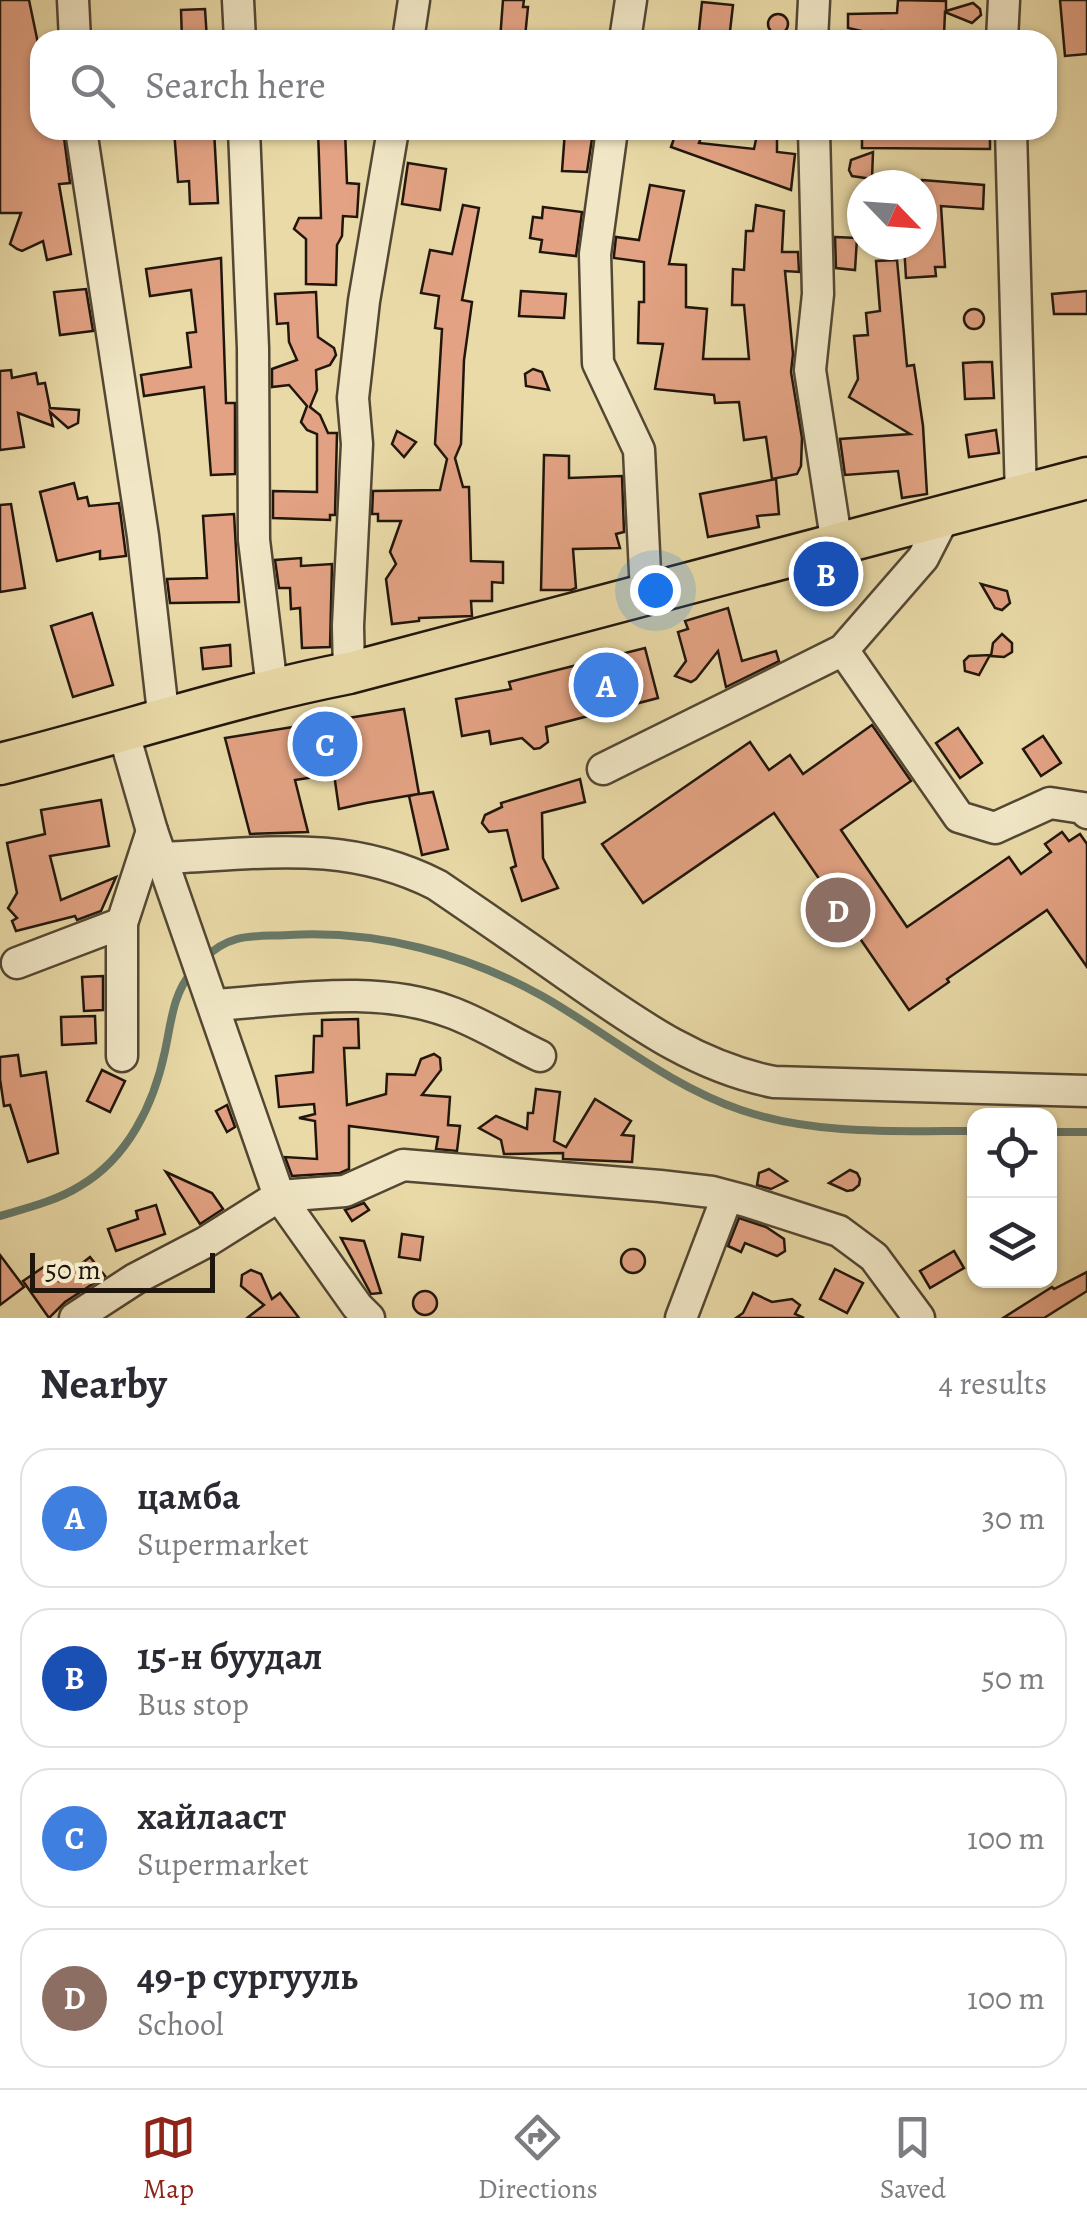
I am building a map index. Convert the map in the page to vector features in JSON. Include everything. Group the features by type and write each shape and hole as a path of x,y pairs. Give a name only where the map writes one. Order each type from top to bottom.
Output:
{"main road":[{"path":"0,764 124,734 272,688 349,673 1087,478"}],"street":[{"path":"72,0 74,30"},
{"path":"238,0 240,30"},
{"path":"410,30 414,0"},
{"path":"626,30 631,0"},
{"path":"812,30 814,0"},
{"path":"1002,30 1004,0"},
{"path":"82,140 143,536 164,721"},
{"path":"244,140 253,348 254,540 272,688"},
{"path":"349,673 357,444 353,398 364,301 391,140"},
{"path":"611,140 595,254 598,363 640,450 646,593"},
{"path":"814,140 818,294 810,370 836,546"},
{"path":"1012,140 1021,496"},
{"path":"603,770 843,650 923,558 944,517"},
{"path":"843,650 959,817 995,828 1050,803 1083,808 1087,813"},
{"path":"124,734 157,845 278,1196 369,1318"},
{"path":"122,1056 122,923 157,845"},
{"path":"157,845 330,853 405,869 436,885 634,1022 695,1058 744,1076 774,1082 1087,1092"},
{"path":"17,964 122,923"},
{"path":"214,1005 360,996 411,1001 451,1012 540,1056"},
{"path":"75,1318 134,1278 206,1242 278,1196 346,1190 403,1165 712,1192 839,1230 874,1257 918,1318"},
{"path":"681,1318 727,1197"}],"building":[{"path":"0,0 29,0 35,30 30,30 30,140 64,140 70,183 59,184 71,254 47,260 43,241 22,251 17,249 10,244 21,213 0,213"},
{"path":"503,0 524,0 523,7 528,7 526,30 501,30"},
{"path":"898,0 946,1 946,11 973,3 981,15 972,23 945,12 944,30 848,28 848,14 897,13"},
{"path":"1060,0 1087,0 1087,54 1065,56"},
{"path":"702,2 733,5 730,30 699,30"},
{"path":"205,9 206,30 182,30 181,10"},
{"path":"774,15 787,20 786,30 769,28"},
{"path":"175,140 215,140 218,203 190,204 189,181 178,182"},
{"path":"318,140 345,140 347,183 359,184 357,217 343,216 342,236 337,245 336,285 306,284 306,239 294,229 299,218 321,218"},
{"path":"564,140 592,140 587,172 562,171"},
{"path":"673,140 700,140 699,143 754,149 756,140 777,140 777,152 795,154 791,190 671,147"},
{"path":"862,140 990,140 990,149 862,148"},
{"path":"873,152 872,170 849,170 851,160"},
{"path":"408,163 446,169 440,210 402,204"},
{"path":"937,181 984,185 983,209 941,206 945,267 935,267 936,276 906,278 905,260 937,260"},
{"path":"650,185 684,191 669,264 686,265 686,307 707,309 703,359 749,359 744,305 732,305 733,269 744,270 746,231 753,231 756,205 784,211 782,252 798,252 799,272 785,271 793,354 791,372 802,438 797,474 772,479 766,437 744,440 739,402 715,403 714,395 655,389 663,344 638,343 644,262 614,258 616,237 639,240"},
{"path":"463,205 479,208 462,300 472,302 464,360 461,444 455,458 463,487 469,487 471,561 503,562 503,583 492,582 492,601 471,601 472,616 419,618 392,624 386,579 396,564 390,552 401,521 378,521 378,514 372,514 373,491 440,490 447,459 435,444 442,329 435,328 439,296 421,293 430,250 452,254"},
{"path":"543,207 582,212 576,256 540,252 542,240 530,238 533,217 542,218"},
{"path":"835,237 847,238 847,260 856,260 855,270 836,268"},
{"path":"221,258 226,403 235,403 235,474 211,475 204,387 144,396 141,375 191,367 187,333 196,332 191,290 150,296 146,269"},
{"path":"897,260 907,366 914,365 923,426 927,494 902,498 898,471 845,475 840,439 910,434 849,397 858,379 854,336 868,335 866,313 880,311 876,261"},
{"path":"86,289 93,331 60,335 54,292"},
{"path":"521,291 566,294 564,318 519,316"},
{"path":"1087,291 1087,314 1054,314 1052,294"},
{"path":"316,292 318,337 334,348 336,355 330,365 316,370 317,390 310,407 320,415 328,433 337,433 335,515 330,515 330,520 273,518 273,491 317,492 317,434 301,422 307,406 289,385 272,387 272,369 297,360 289,342 288,323 277,324 275,294"},
{"path":"974,309 984,319 974,329 964,319"},
{"path":"992,362 994,398 965,399 963,363"},
{"path":"533,369 542,372 549,390 526,386 525,374"},
{"path":"11,370 12,378 36,373 38,384 45,383 50,408 79,410 78,423 68,428 50,412 53,426 18,413 24,447 0,450 0,371"},
{"path":"996,430 999,453 969,457 966,435"},
{"path":"397,431 416,442 404,457 392,444"},
{"path":"544,455 569,456 569,478 622,476 624,532 616,534 620,548 573,549 576,588 571,590 541,590"},
{"path":"776,479 779,514 757,516 759,527 708,537 700,494"},
{"path":"74,483 78,499 87,497 89,506 119,503 126,556 100,559 100,551 57,561 40,492"},
{"path":"11,504 25,588 0,592 0,505"},
{"path":"234,514 239,602 170,603 167,579 207,578 203,516"},
{"path":"301,558 301,566 332,564 330,647 302,648 300,608 291,609 290,588 279,588 275,560"},
{"path":"981,584 1007,591 1010,603 1002,610 995,608"},
{"path":"728,608 742,661 776,651 779,661 726,687 718,651 691,682 675,676 686,661 678,632 688,629 685,621"},
{"path":"92,613 113,685 73,697 51,626"},
{"path":"1002,634 1012,643 1012,652 1004,657 991,656 993,643"},
{"path":"230,645 231,666 203,669 201,648"},
{"path":"645,648 658,698 546,727 548,742 540,748 534,749 522,738 491,744 489,731 462,736 456,699 511,689 509,682"},
{"path":"990,655 979,675 965,671 964,661 969,656"},
{"path":"404,709 419,794 433,792 448,849 422,855 409,796 418,794 339,809 334,774 295,780 308,832 250,834 225,738"},
{"path":"872,725 911,781 841,830 907,927 1009,857 1021,874 1051,852 1045,844 1062,832 1069,841 1080,834 1087,844 1087,967 1047,910 909,1010 774,813 643,903 602,844 750,742 769,770 790,755 803,774"},
{"path":"958,728 982,763 960,778 936,743"},
{"path":"1043,736 1061,763 1041,776 1023,749"},
{"path":"580,779 585,802 542,813 543,858 558,888 522,901 511,868 516,866 507,830 489,832 482,823 485,815 502,807 501,803"},
{"path":"101,800 109,846 50,856 61,900 116,877 101,911 77,920 75,916 16,931 12,921 17,918 8,908 17,893 7,843 45,834 41,810"},
{"path":"103,976 103,1010 84,1011 82,977"},
{"path":"95,1016 96,1043 62,1045 61,1017"},
{"path":"358,1019 359,1048 344,1048 347,1105 386,1094 387,1074 415,1075 421,1059 434,1054 440,1058 441,1070 422,1095 450,1097 448,1125 460,1126 457,1151 436,1149 438,1137 349,1126 349,1169 292,1176 285,1157 317,1159 315,1121 299,1118 315,1114 314,1104 279,1107 276,1076 313,1072 314,1036 322,1036 322,1020"},
{"path":"18,1055 21,1076 46,1072 58,1153 28,1162 10,1105 4,1106 0,1079 0,1057"},
{"path":"102,1070 125,1081 110,1112 87,1101"},
{"path":"536,1089 560,1092 554,1141 566,1147 595,1099 631,1121 622,1135 634,1136 632,1162 563,1159 563,1153 504,1154 501,1140 479,1128 496,1116 527,1129"},
{"path":"227,1105 235,1127 227,1132 216,1111"},
{"path":"769,1169 787,1181 771,1189 757,1185 759,1173"},
{"path":"850,1170 860,1179 853,1190 829,1183"},
{"path":"166,1172 212,1193 223,1209 200,1224"},
{"path":"364,1203 369,1210 352,1221 345,1210"},
{"path":"156,1205 165,1234 116,1251 108,1229 138,1219 136,1211"},
{"path":"739,1218 766,1227 784,1239 785,1251 777,1256 745,1243 741,1252 728,1246"},
{"path":"402,1234 423,1237 420,1260 399,1257"},
{"path":"341,1238 364,1241 381,1293 371,1294"},
{"path":"633,1249 642,1252 642,1270 633,1273 624,1270 621,1261 624,1252"},
{"path":"954,1251 964,1268 930,1288 920,1271"},
{"path":"0,1255 24,1287 0,1305"},
{"path":"90,1257 105,1276 65,1302 49,1318 23,1281 48,1264 59,1281"},
{"path":"835,1269 863,1283 847,1313 820,1299"},
{"path":"251,1270 261,1274 272,1299 280,1293 299,1318 247,1318 264,1305 241,1286 242,1275"},
{"path":"1087,1272 1087,1291 1044,1318 1003,1318 1050,1288"},
{"path":"425,1291 437,1303 425,1315 413,1303"},
{"path":"753,1293 772,1302 792,1299 800,1305 795,1314 804,1318 736,1318"}],"waterway":[{"path":"205,958 234,940 265,936 322,934 421,948 515,982 664,1073 741,1110 827,1128 967,1131"},
{"path":"0,1216 71,1191 97,1174 125,1145 154,1091 177,999 192,972"},
{"path":"1057,1132 1087,1132"}],"place":[{"name":"15-н буудал","path":"826,574"},
{"name":"цамба","path":"606,685"},
{"name":"хайлааст","path":"325,744"},
{"name":"49-р сургууль","path":"838,910"}]}
